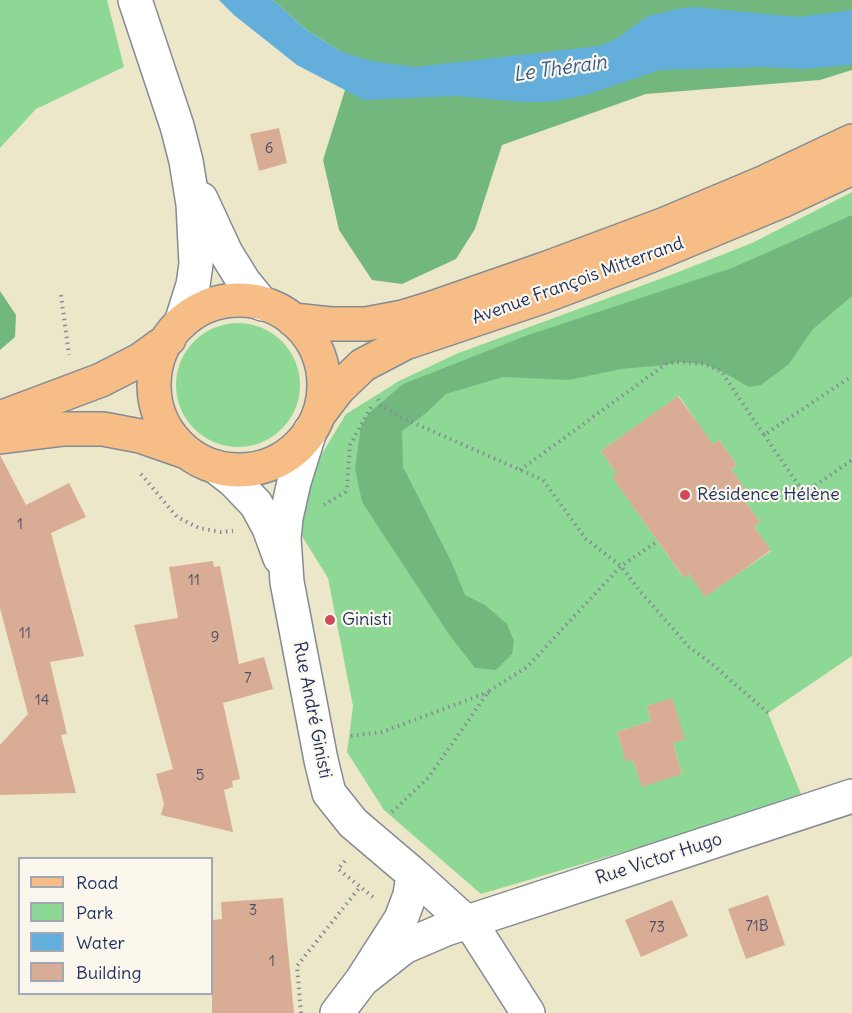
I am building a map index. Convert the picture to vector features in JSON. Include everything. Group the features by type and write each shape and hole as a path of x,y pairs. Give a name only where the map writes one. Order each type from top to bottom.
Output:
{"main road":[{"name":"Avenue François Mitterrand","path":"293,320 331,324 366,324 420,311 556,265 665,224 765,182 852,141"},
{"name":"Avenue François Mitterrand","path":"315,423 338,389 363,365 405,343 542,297 650,256 773,205 852,168"},
{"path":"0,418 101,380 140,360 201,309 225,302 249,301 273,307 293,320 311,339 321,363 324,388 315,423 295,449 285,457 269,464 239,470 140,436 103,429 64,429 0,437"},
{"path":"175,331 158,362 154,387 156,399 170,435 202,459"}],"street":[{"path":"135,0 170,102 186,161 195,222 196,264 193,285 175,331"},
{"path":"186,161 216,235 244,282 262,304"},
{"name":"Rue André Ginisti","path":"315,423 294,482 284,538 287,582 325,780 335,802 345,814 467,922 487,947 528,1013"},
{"name":"Rue André Ginisti","path":"202,459 239,486 256,504 269,528 287,582"},
{"name":"Rue Victor Hugo","path":"362,980 404,947 420,939 852,796"},
{"path":"337,1013 362,980 401,919 410,895 413,874"}],"path":[{"path":"61,295 70,361"},
{"path":"520,470 666,364 677,362 704,364 721,371 804,493 852,460"},
{"path":"764,435 852,376"},
{"path":"376,395 381,406 405,419 543,480 586,538 621,567 689,647 712,664 768,714"},
{"path":"349,736 382,732 489,691 527,667 621,567 658,541"},
{"path":"367,835 428,778 489,691"},
{"path":"301,1013 297,966 360,887"}],"green space":[{"path":"0,0 107,0 124,67 36,109 0,148"},
{"path":"273,0 852,0 852,70 820,80 646,94 502,145 475,229 456,259 402,284 372,280 339,230 323,160 345,90 340,51 305,29"},
{"path":"852,192 852,656 768,713 801,794 660,841 481,894 384,810 347,752 353,706 328,578 300,533 302,487 346,414 399,381 456,354 752,243","holes":["679,396 697,422 708,448 719,440 737,465 731,469 747,493 742,497 760,522 754,527 771,551 705,596 689,574 683,577 613,478 617,474 601,451","672,699 684,739 673,743 682,774 642,786 633,760 626,761 617,732 651,721 647,706"]},
{"path":"852,215 852,296 812,330 789,364 761,385 749,387 704,364 678,362 621,369 569,380 503,377 446,394 402,431 403,467 451,561 465,595 485,605 507,624 514,641 512,654 496,670 475,668 448,633 362,502 355,468 361,426 369,413 403,384 528,335 732,268"},
{"path":"0,291 16,315 15,337 0,350"},
{"path":"238,323 262,328 282,341 295,361 300,385 295,409 282,429 262,442 238,447 214,442 194,429 181,409 176,385 181,361 194,341 214,328"}],"water":[{"name":"Le Thérain","path":"219,0 273,0 305,29 340,51 371,61 415,67 599,46 616,39 648,16 682,8 695,7 797,17 852,10 852,65 803,69 764,67 660,70 586,95 549,102 455,96 364,100 297,65 234,15"}],"building":[{"path":"279,128 287,163 259,171 250,134"},
{"name":"Résidence Hélène","path":"678,396 713,444 719,440 737,465 731,469 748,493 742,497 760,522 754,527 771,550 705,597 689,574 684,578 612,477 617,474 601,451"},
{"path":"0,455 26,505 69,483 86,517 51,533 84,656 50,662 67,734 61,735 76,793 0,795 0,745 28,714 0,608"},
{"path":"213,561 214,567 220,566 239,664 264,657 273,689 223,703 240,779 232,781 233,787 224,790 233,832 161,815 164,804 156,774 173,769 134,625 178,618 169,567"},
{"path":"672,698 685,739 673,743 682,774 642,787 633,760 626,762 617,732 651,721 647,706"},
{"path":"768,895 785,945 746,959 728,909"},
{"path":"283,898 294,1013 212,1013 213,920 222,919 221,902"},
{"path":"672,900 688,936 641,957 625,920"}],"place":[{"name":"Résidence Hélène","path":"685,495"},
{"name":"Ginisti","path":"330,620"}]}
